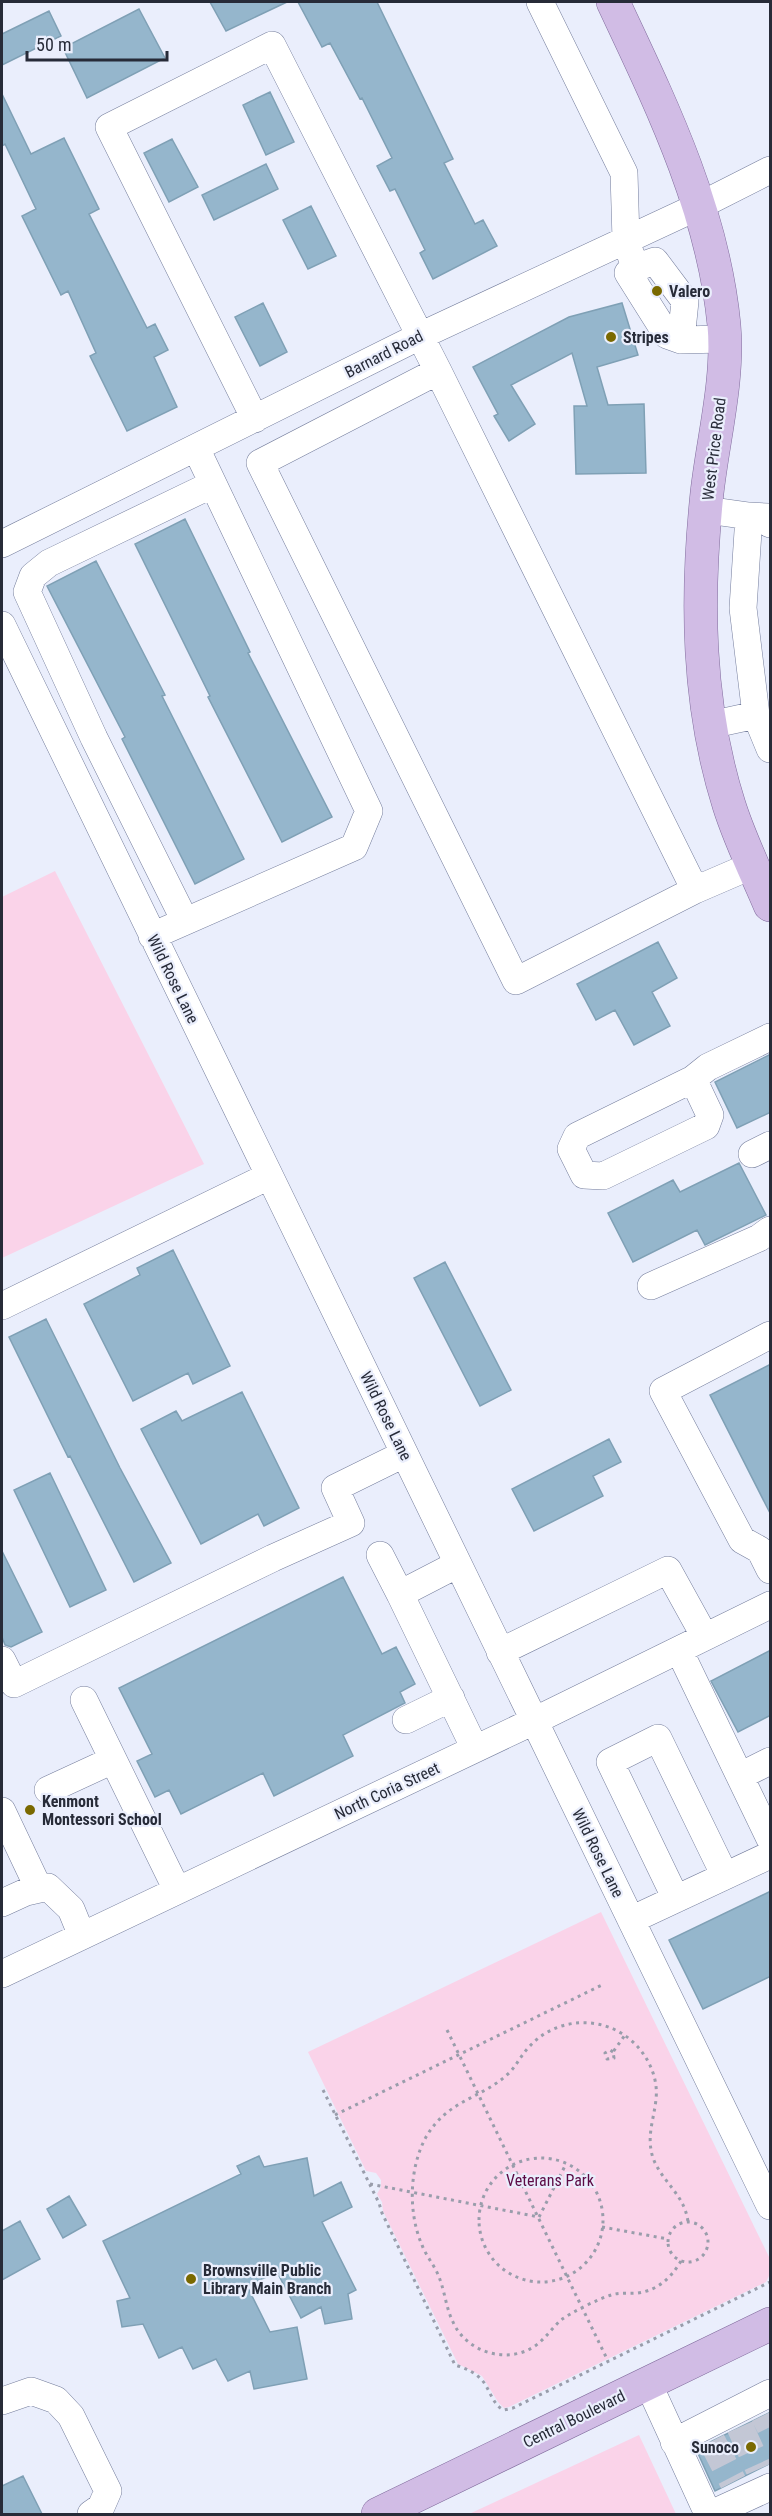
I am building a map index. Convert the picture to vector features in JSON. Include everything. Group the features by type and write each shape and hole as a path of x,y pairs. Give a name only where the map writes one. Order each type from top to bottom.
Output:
{"main road":[{"name":"West Price Road","path":"613,2 668,117 699,206 713,264 724,326 720,399 706,510 700,639 710,725 729,805 771,905"},
{"name":"Central Boulevard","path":"378,2514 771,2324"}],"street":[{"path":"540,2 624,173 626,240 635,268 628,273 667,335 681,340 723,339"},
{"path":"255,419 109,127 272,45 438,371 695,890"},
{"name":"Barnard Road","path":"2,544 420,336 771,170"},
{"path":"438,371 260,463 516,981 695,890 753,865"},
{"path":"152,936 354,847 369,811 196,448"},
{"path":"185,921 94,738 27,592 33,576 49,563 213,484"},
{"path":"706,510 760,520 743,608 756,715 771,749"},
{"name":"Wild Rose Lane","path":"2,625 771,2206"},
{"path":"710,725 756,715"},
{"path":"64,754 94,738"},
{"path":"693,1079 710,1115 706,1126 603,1176 584,1175 571,1149 577,1136 693,1079 708,1067 771,1037"},
{"path":"2,1306 269,1176"},
{"path":"651,1286 759,1238 771,1230"},
{"path":"767,1555 742,1540 663,1391 771,1335"},
{"path":"2,1660 14,1684 273,1558 351,1523 335,1488 405,1454"},
{"path":"380,1555 475,1749"},
{"path":"400,1594 458,1564"},
{"path":"500,1652 668,1570 705,1637"},
{"name":"North Coria Street","path":"2,1974 534,1721 771,1605"},
{"path":"679,1650 771,1839"},
{"path":"406,1720 451,1698"},
{"path":"84,1700 177,1890"},
{"path":"676,1899 610,1762 658,1738 725,1876"},
{"path":"48,1791 113,1760"},
{"path":"740,1776 771,1761"},
{"path":"2,1811 39,1889"},
{"path":"631,1920 771,1855"},
{"path":"2,1903 26,1892 48,1887 70,1909 82,1936"},
{"path":"648,2383 710,2514 737,2491 766,2481"},
{"path":"2,2401 32,2391 56,2400 71,2416 108,2491 101,2507 91,2514"},
{"path":"674,2442 709,2434 764,2402"}],"path":[{"path":"335,2115 602,1985"},
{"path":"681,2261 671,2276 657,2287 640,2293 611,2295 561,2320 536,2346 520,2352 497,2354 474,2346 455,2327 439,2277 422,2245 415,2223 413,2194 416,2164 426,2138 443,2116 456,2104 501,2080 533,2043 559,2027 581,2022 596,2023 625,2035 645,2056 652,2070 657,2097 649,2132 652,2156 660,2172 682,2201 688,2222"},
{"path":"447,2030 608,2361"},
{"path":"613,2052 625,2035"},
{"path":"323,2090 455,2365 470,2371 482,2380 500,2409 513,2408 771,2282"},
{"path":"539,2158 566,2164 583,2175 596,2193 602,2214 598,2245 578,2271 559,2280 539,2283 519,2279 502,2269 488,2253 480,2235 481,2205 492,2181 513,2164 539,2158"},
{"path":"539,2217 566,2164"},
{"path":"370,2184 539,2217"},
{"path":"688,2222 700,2225 705,2230 709,2244 707,2250 692,2263 681,2261 670,2252 668,2239 673,2229 688,2222"},
{"path":"602,2227 668,2239"}],"green space":[{"path":"55,871 204,1164 2,1258 2,897"},
{"name":"Veterans Park","path":"601,1912 770,2259 770,2274 766,2282 504,2408 482,2376 458,2364 383,2211 382,2202 377,2194 381,2187 381,2180 376,2173 366,2171 308,2052"},
{"path":"639,2435 676,2514 469,2514"}],"building":[{"path":"210,2 287,2 226,31"},
{"path":"298,2 377,2 453,159 444,163 475,224 483,220 497,246 433,279 420,253 425,250 395,189 390,191 377,166 392,158 362,98 360,99 330,43 322,47"},
{"path":"139,9 165,58 87,98 63,48"},
{"path":"49,11 61,36 2,65 2,34"},
{"path":"270,92 294,142 266,155 243,105"},
{"path":"2,94 31,154 64,138 99,209 89,214 147,328 155,324 168,350 154,357 177,407 127,431 90,356 96,353 68,291 61,295 22,216 36,209 5,144 2,146"},
{"path":"172,139 198,187 169,202 144,153"},
{"path":"266,164 278,189 214,220 202,195"},
{"path":"311,206 336,256 308,269 283,220"},
{"path":"263,303 287,352 260,366 235,317"},
{"path":"622,303 638,355 597,367 608,405 644,404 646,473 576,474 574,406 587,406 572,353 511,385 535,424 509,441 494,416 498,414 473,367 569,317"},
{"path":"185,519 250,652 248,653 332,817 282,842 208,697 210,696 135,544"},
{"path":"96,561 165,695 162,696 244,859 195,884 122,739 125,737 47,586"},
{"path":"658,942 677,978 652,992 670,1026 634,1045 615,1010 596,1020 577,984"},
{"path":"771,1054 771,1112 737,1128 715,1082"},
{"path":"739,1163 766,1215 705,1245 697,1230 633,1262 608,1213 673,1180 680,1192"},
{"path":"173,1250 230,1366 193,1384 188,1373 133,1401 84,1304 140,1275 137,1268"},
{"path":"445,1262 511,1390 480,1406 414,1278"},
{"path":"46,1319 120,1468 171,1563 134,1582 70,1456 68,1457 9,1337"},
{"path":"771,1364 771,1515 710,1395"},
{"path":"242,1392 299,1508 264,1526 258,1514 201,1544 141,1429 176,1411 182,1421"},
{"path":"609,1439 621,1462 593,1476 603,1496 534,1531 512,1489"},
{"path":"50,1473 106,1590 70,1607 14,1490"},
{"path":"2,1551 42,1632 11,1647 5,1645 2,1637"},
{"path":"343,1577 382,1654 396,1647 415,1684 400,1692 405,1703 343,1735 353,1756 274,1796 263,1773 181,1814 169,1790 155,1797 137,1761 152,1754 119,1688"},
{"path":"771,1650 771,1715 738,1732 711,1681"},
{"path":"771,1891 771,1976 703,2009 669,1940"},
{"name":"Brownsville Public Library Main Branch","path":"259,2156 264,2167 307,2158 314,2196 341,2182 352,2207 322,2222 356,2290 348,2294 352,2319 325,2324 321,2307 301,2318 277,2272 247,2286 270,2332 297,2327 307,2379 254,2389 250,2371 228,2381 216,2359 193,2369 182,2347 159,2358 143,2324 122,2327 117,2301 130,2298 103,2241 241,2174 237,2166"},
{"path":"69,2196 86,2225 63,2238 47,2209"},
{"path":"20,2221 40,2259 2,2280 2,2231"},
{"path":"771,2412 771,2463 715,2491 696,2449"},
{"path":"23,2476 42,2514 2,2514 2,2486"}],"tunnel":[{"path":"764,2415 770,2427"},
{"path":"740,2427 759,2469"},
{"path":"712,2441 733,2482"}],"place":[{"name":"Valero","path":"657,291"},
{"name":"Stripes","path":"611,337"},
{"name":"Kenmont Montessori School","path":"30,1810"},
{"name":"Brownsville Public Library Main Branch","path":"191,2279"},
{"name":"Sunoco","path":"751,2447"}]}
